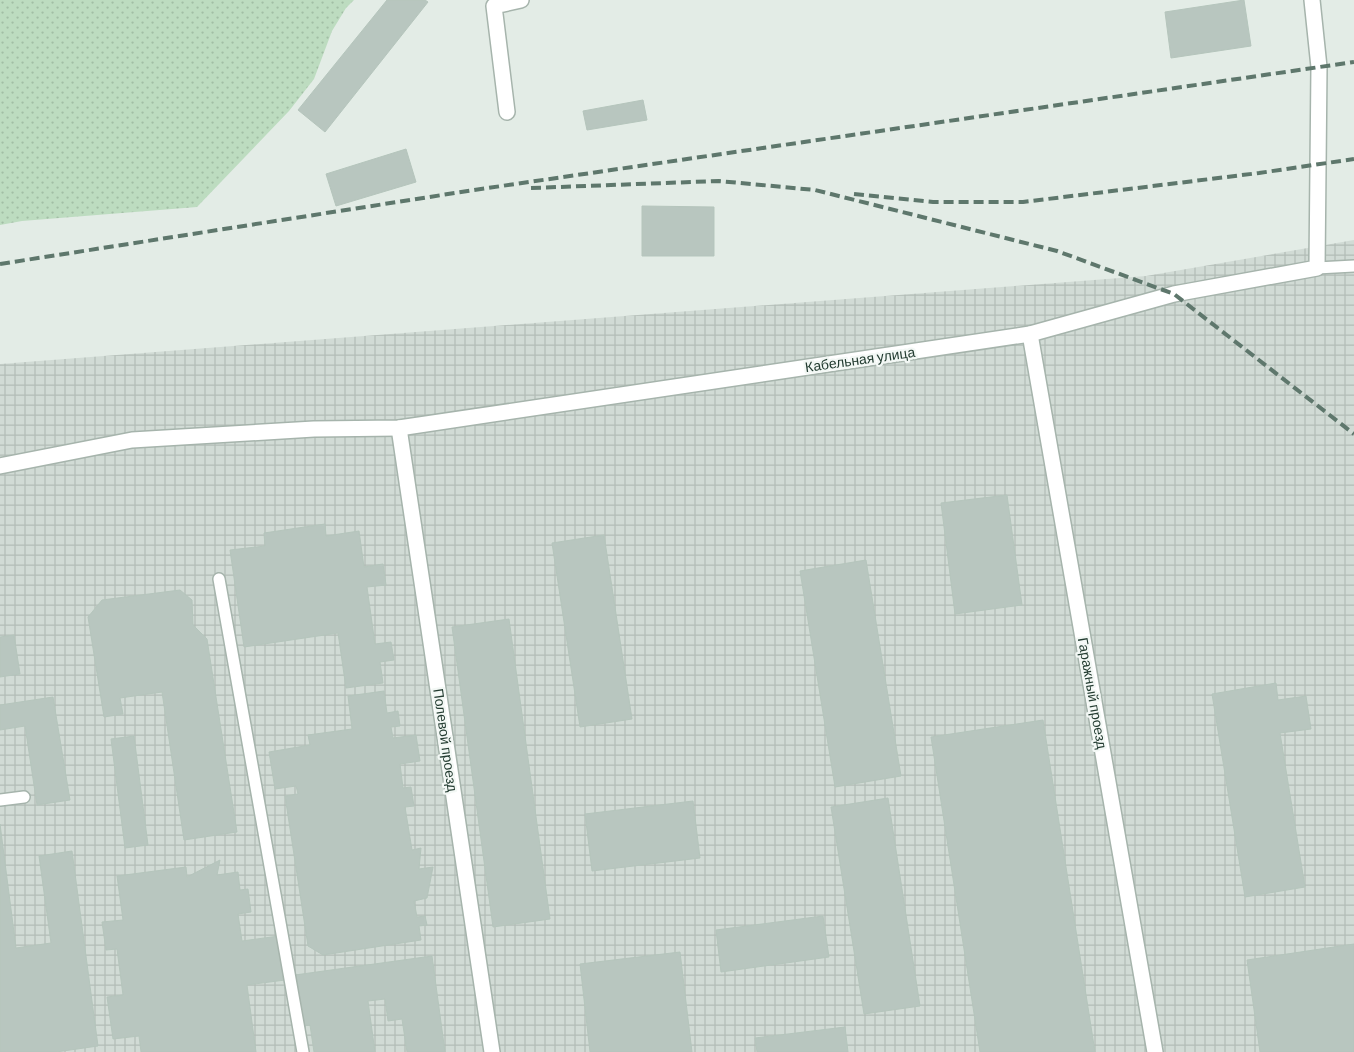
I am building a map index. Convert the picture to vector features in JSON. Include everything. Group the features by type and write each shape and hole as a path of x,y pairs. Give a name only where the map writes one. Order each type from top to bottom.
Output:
{"street":[{"path":"507,112 494,6 521,0"},
{"path":"1312,0 1318,67 1317,268"},
{"name":"Кабельная улица","path":"0,466 132,440 314,430 399,428 1030,334 1174,294 1317,268"},
{"name":"Гаражный проезд","path":"1030,334 1155,1052"},
{"name":"Полевой проезд","path":"399,428 492,1052"}],"lane":[{"path":"1317,268 1354,266"},
{"path":"219,579 303,1052"},
{"path":"0,800 24,797"}],"shaded area":[{"path":"1354,240 1354,1052 0,1052 0,364 1146,276"}],"green space":[{"path":"0,0 354,0 346,8 332,31 314,79 289,111 197,207 22,221 0,225"}],"building":[{"path":"387,0 425,0 428,2 325,132 298,110"},
{"path":"1244,0 1251,46 1171,58 1165,12"},
{"path":"643,100 647,120 587,130 583,111"},
{"path":"406,149 416,182 336,206 326,174"},
{"path":"642,206 714,207 714,256 642,256"},
{"path":"1007,495 1022,605 955,614 941,503"},
{"path":"325,524 326,536 359,531 364,567 383,564 386,585 367,587 375,644 391,642 394,660 380,662 383,683 346,688 338,633 244,647 230,550 265,546 264,533"},
{"path":"604,535 632,719 580,727 552,543"},
{"path":"866,560 901,776 835,787 800,571"},
{"path":"180,590 192,600 193,625 207,639 237,832 184,840 162,692 120,698 123,714 104,717 88,617 102,600"},
{"path":"509,619 550,919 493,927 452,627"},
{"path":"14,635 20,674 0,677 0,637"},
{"path":"1276,683 1278,700 1306,696 1311,729 1280,733 1305,887 1245,897 1212,694"},
{"path":"384,691 387,713 398,711 400,726 391,727 393,738 416,735 420,761 400,764 403,788 411,787 414,806 405,807 412,850 421,848 419,869 433,867 427,898 414,901 417,917 425,916 427,925 419,926 421,940 323,955 308,946 285,796 298,794 296,786 275,789 269,752 310,745 308,735 352,729 348,696"},
{"path":"53,697 70,800 37,805 25,726 0,730 0,705"},
{"path":"1043,720 1095,1052 980,1052 931,737"},
{"path":"134,736 148,845 125,848 111,739"},
{"path":"888,798 920,1006 864,1014 831,807"},
{"path":"693,801 700,858 592,871 585,814"},
{"path":"0,824 16,948 51,943 39,856 72,851 98,1046 56,1052 0,1052"},
{"path":"220,860 217,875 238,872 240,890 248,889 251,912 238,914 242,941 279,936 285,980 247,985 256,1052 141,1052 139,1036 113,1039 107,997 123,995 117,949 106,950 102,922 123,920 117,876 186,867 187,877"},
{"path":"823,916 829,957 721,972 716,930"},
{"path":"1354,944 1354,1052 1260,1052 1247,960"},
{"path":"680,952 692,1052 590,1052 580,964"},
{"path":"432,956 445,1052 407,1052 402,1019 388,1021 385,999 368,1001 375,1052 314,1052 310,1025 302,1026 295,975"},
{"path":"845,1027 848,1052 757,1052 755,1038"}],"railway":[{"path":"0,264 474,190 1354,62"},
{"path":"854,194 933,202 1023,202 1259,173 1354,159"},
{"path":"531,188 719,181 815,190 1057,251 1174,294 1354,434"}]}
